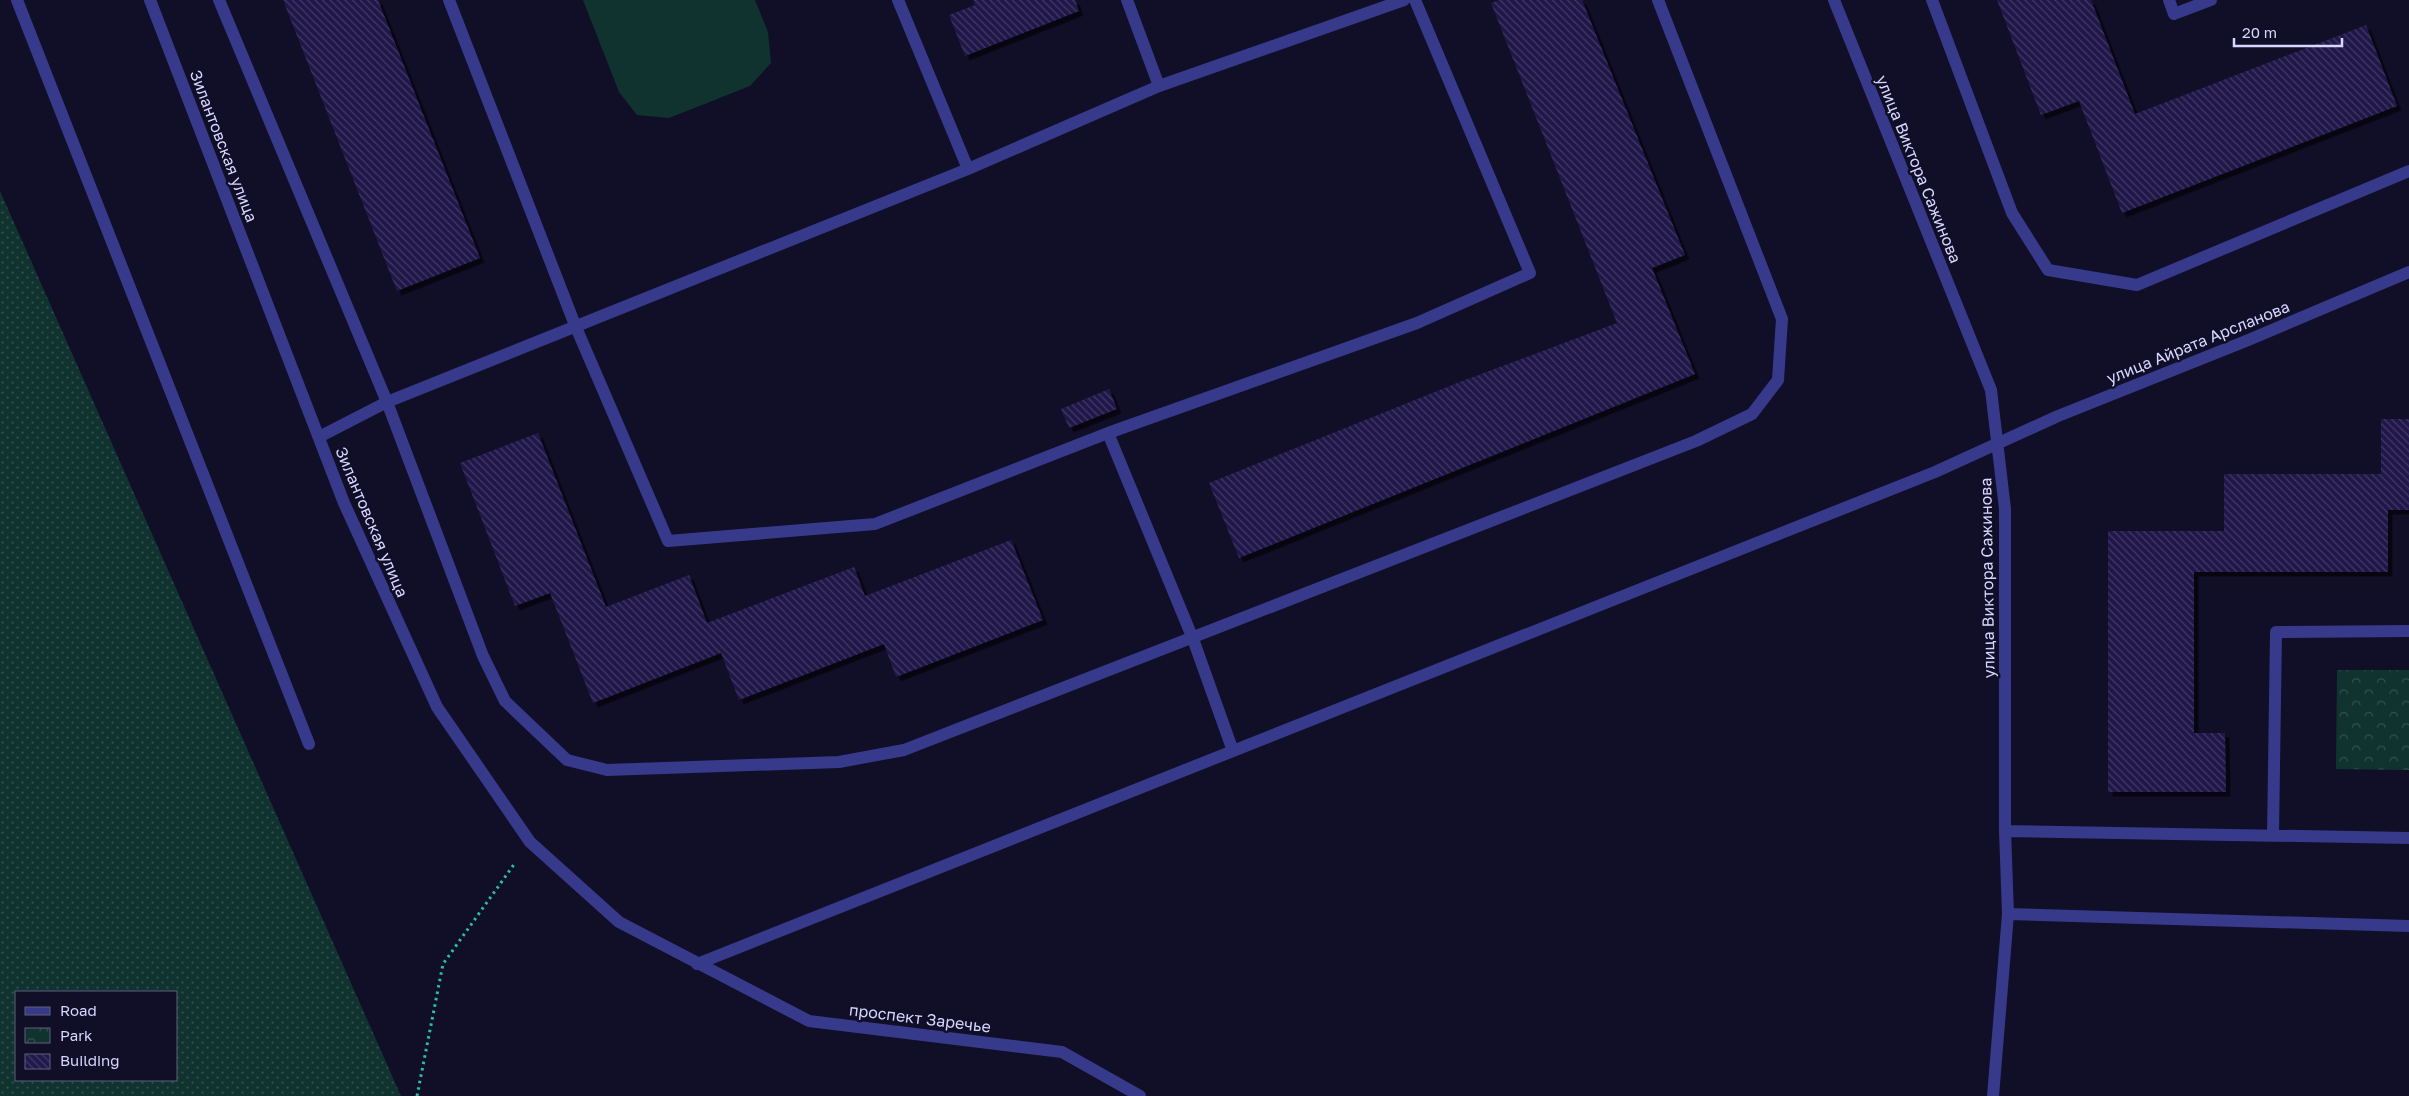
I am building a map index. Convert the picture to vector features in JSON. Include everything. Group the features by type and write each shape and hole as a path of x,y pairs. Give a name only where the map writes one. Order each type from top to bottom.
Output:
{"street":[{"path":"17,0 309,744"},
{"name":"Зилантовская улица","path":"150,0 344,503 437,708 530,842 619,922 697,964"},
{"path":"219,0 387,402 483,656 505,701 567,760 607,770 839,762 904,750 1193,639 1696,441 1752,414 1778,380 1782,319 1658,0"},
{"path":"449,0 575,325 668,541 875,524 1108,433 1417,323 1530,273 1415,0"},
{"path":"898,0 968,169"},
{"path":"1127,0 1159,86"},
{"path":"319,438 387,402 968,169 1159,86 1404,0"},
{"name":"улица Виктора Сажинова","path":"1834,0 1990,390 1999,443 2005,509 2005,831 2008,914 1993,1096"},
{"path":"1932,0 2012,213 2048,270 2137,285 2409,171"},
{"path":"2169,0 2174,14 2211,0"},
{"name":"улица Айрата Арсланова","path":"697,964 1935,472 2058,416 2246,341 2409,272"},
{"path":"1108,433 1193,639 1233,751"},
{"path":"2273,835 2276,632 2409,630"},
{"path":"2005,831 2409,838"},
{"path":"2008,914 2409,926"},
{"name":"проспект Заречье","path":"697,964 809,1021 1062,1052 1140,1096"}],"path":[{"path":"417,1096 443,964 530,842"}],"green space":[{"path":"583,0 755,0 768,32 771,63 750,86 669,118 637,115 619,92"},
{"path":"0,191 401,1096 0,1096"},
{"path":"2337,670 2409,670 2409,770 2336,769"}],"building":[{"path":"283,0 378,0 480,258 397,291"},
{"path":"973,0 1075,0 1079,11 965,56 949,15 975,5"},
{"path":"1499,0 1582,0 1685,255 1652,268 1695,374 1239,558 1209,483 1457,383 1617,323 1491,3"},
{"path":"1997,0 2091,0 2135,114 2366,25 2397,106 2122,213 2079,101 2041,115"},
{"path":"1109,389 1117,409 1069,428 1061,409"},
{"path":"2381,419 2409,419 2409,510 2388,510 2388,572 2194,572 2194,733 2225,733 2226,792 2108,792 2108,531 2224,531 2224,474 2381,474"},
{"path":"538,433 606,607 689,575 707,623 854,567 865,596 1011,540 1043,620 896,677 884,644 739,700 721,653 593,703 550,593 515,606 460,463"}]}
